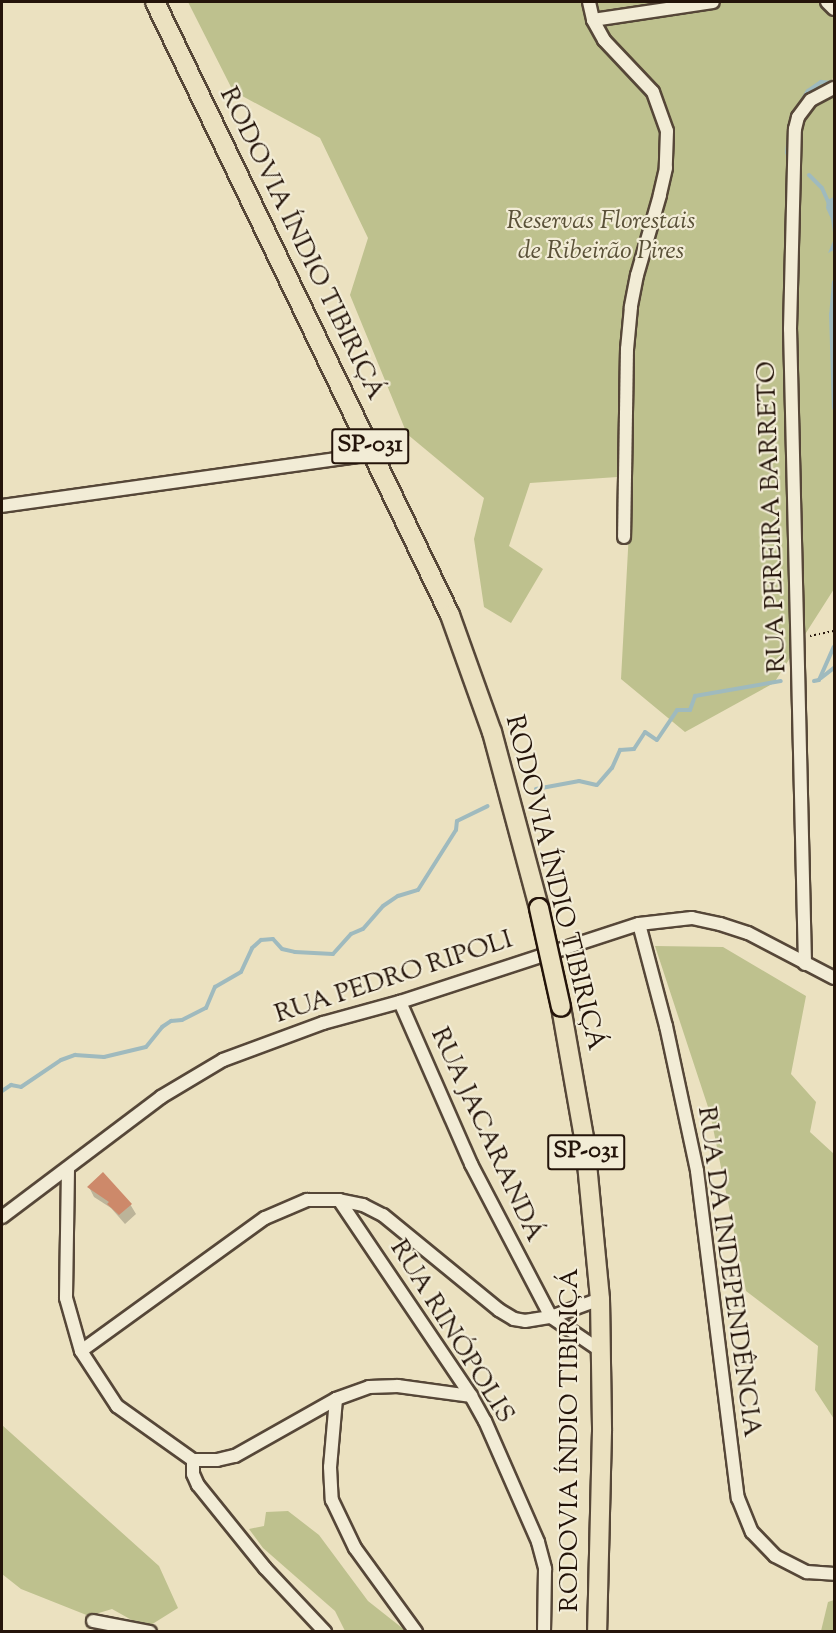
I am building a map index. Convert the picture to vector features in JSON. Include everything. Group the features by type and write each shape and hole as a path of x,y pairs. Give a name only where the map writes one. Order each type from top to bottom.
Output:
{"highway":[{"name":"RODOVIA ÍNDIO TIBIRIÇÁ","path":"155,2 428,564 472,671 513,803 561,1007 585,1143 600,1299 602,1431 597,1632"}],"street":[{"path":"589,2 593,20 615,53 653,92 667,131 666,168 637,275 631,307 627,349 624,537"},
{"path":"593,20 713,2"},
{"path":"827,2 834,9"},
{"name":"RUA PEREIRA BARRETO","path":"805,964 790,329 795,129 805,106 834,88"},
{"path":"2,506 373,454"},
{"name":"RUA PEDRO RIPOLI","path":"2,1217 161,1097 223,1060 323,1023 400,1002 639,924 684,918 720,924 748,933 834,978"},
{"name":"RUA DA INDEPENDÊNCIA","path":"639,924 666,1026 697,1171 738,1498 752,1532 775,1556 807,1572 834,1574"},
{"name":"RUA JACARANDÁ","path":"400,1002 476,1174 551,1317"},
{"path":"68,1169 66,1298 81,1351 117,1406 193,1460 217,1460 235,1456 336,1399 369,1387 382,1386 471,1396"},
{"path":"81,1351 264,1218 307,1200 339,1200 363,1205 383,1215 499,1310 514,1319 525,1321 551,1317 600,1299"},
{"name":"RUA RINÓPOLIS","path":"339,1200 471,1396 538,1542 545,1569 544,1632"},
{"path":"551,1317 601,1351"},
{"path":"336,1399 330,1467 332,1500 355,1548 416,1632"},
{"path":"193,1460 198,1485 265,1568 325,1632"},
{"path":"97,1622 150,1632"}],"path":[{"path":"799,639 834,631"}],"green space":[{"name":"Reservas Florestais de Ribeirão Pires","path":"188,2 834,2 834,77 824,89 834,99 834,589 774,683 685,732 621,679 632,476 530,483 509,546 543,569 511,623 484,607 474,539 484,498 407,434 350,295 368,238 320,138 233,91"},
{"path":"655,946 723,947 806,996 791,1074 816,1102 810,1132 834,1154 834,1419 815,1390 818,1346 746,1291 710,1113"},
{"path":"2,1425 159,1566 178,1608 146,1628 112,1609 89,1616 21,1589 2,1574"},
{"path":"288,1511 319,1535 368,1601 406,1631 345,1631 335,1611 263,1548 249,1529 264,1526 266,1512"},
{"path":"834,1600 834,1631 821,1631 828,1602"}],"water":[{"path":"834,197 834,239 831,219 826,208 827,200"},
{"path":"834,239 834,250 828,253"}],"building":[{"path":"103,1172 132,1204 119,1215 107,1204 109,1202 87,1187"}],"waterway":[{"path":"794,114 808,91 821,82 834,83"},
{"path":"787,153 790,127"},
{"path":"809,175 822,188 829,204"},
{"path":"834,282 831,314 834,408"},
{"path":"814,681 819,680 834,647"},
{"path":"821,678 834,668"},
{"path":"536,789 579,781 597,785 612,768 620,750 634,749 645,732 657,740 677,710 690,710 695,696 781,681"},
{"path":"2,1091 11,1085 21,1087 61,1060 75,1055 104,1057 146,1047 162,1027 171,1021 182,1020 206,1008 215,987 241,972 252,948 261,940 273,939 282,949 295,952 333,954 351,934 363,929 383,906 398,896 418,890 456,830 457,821 488,806"}]}
